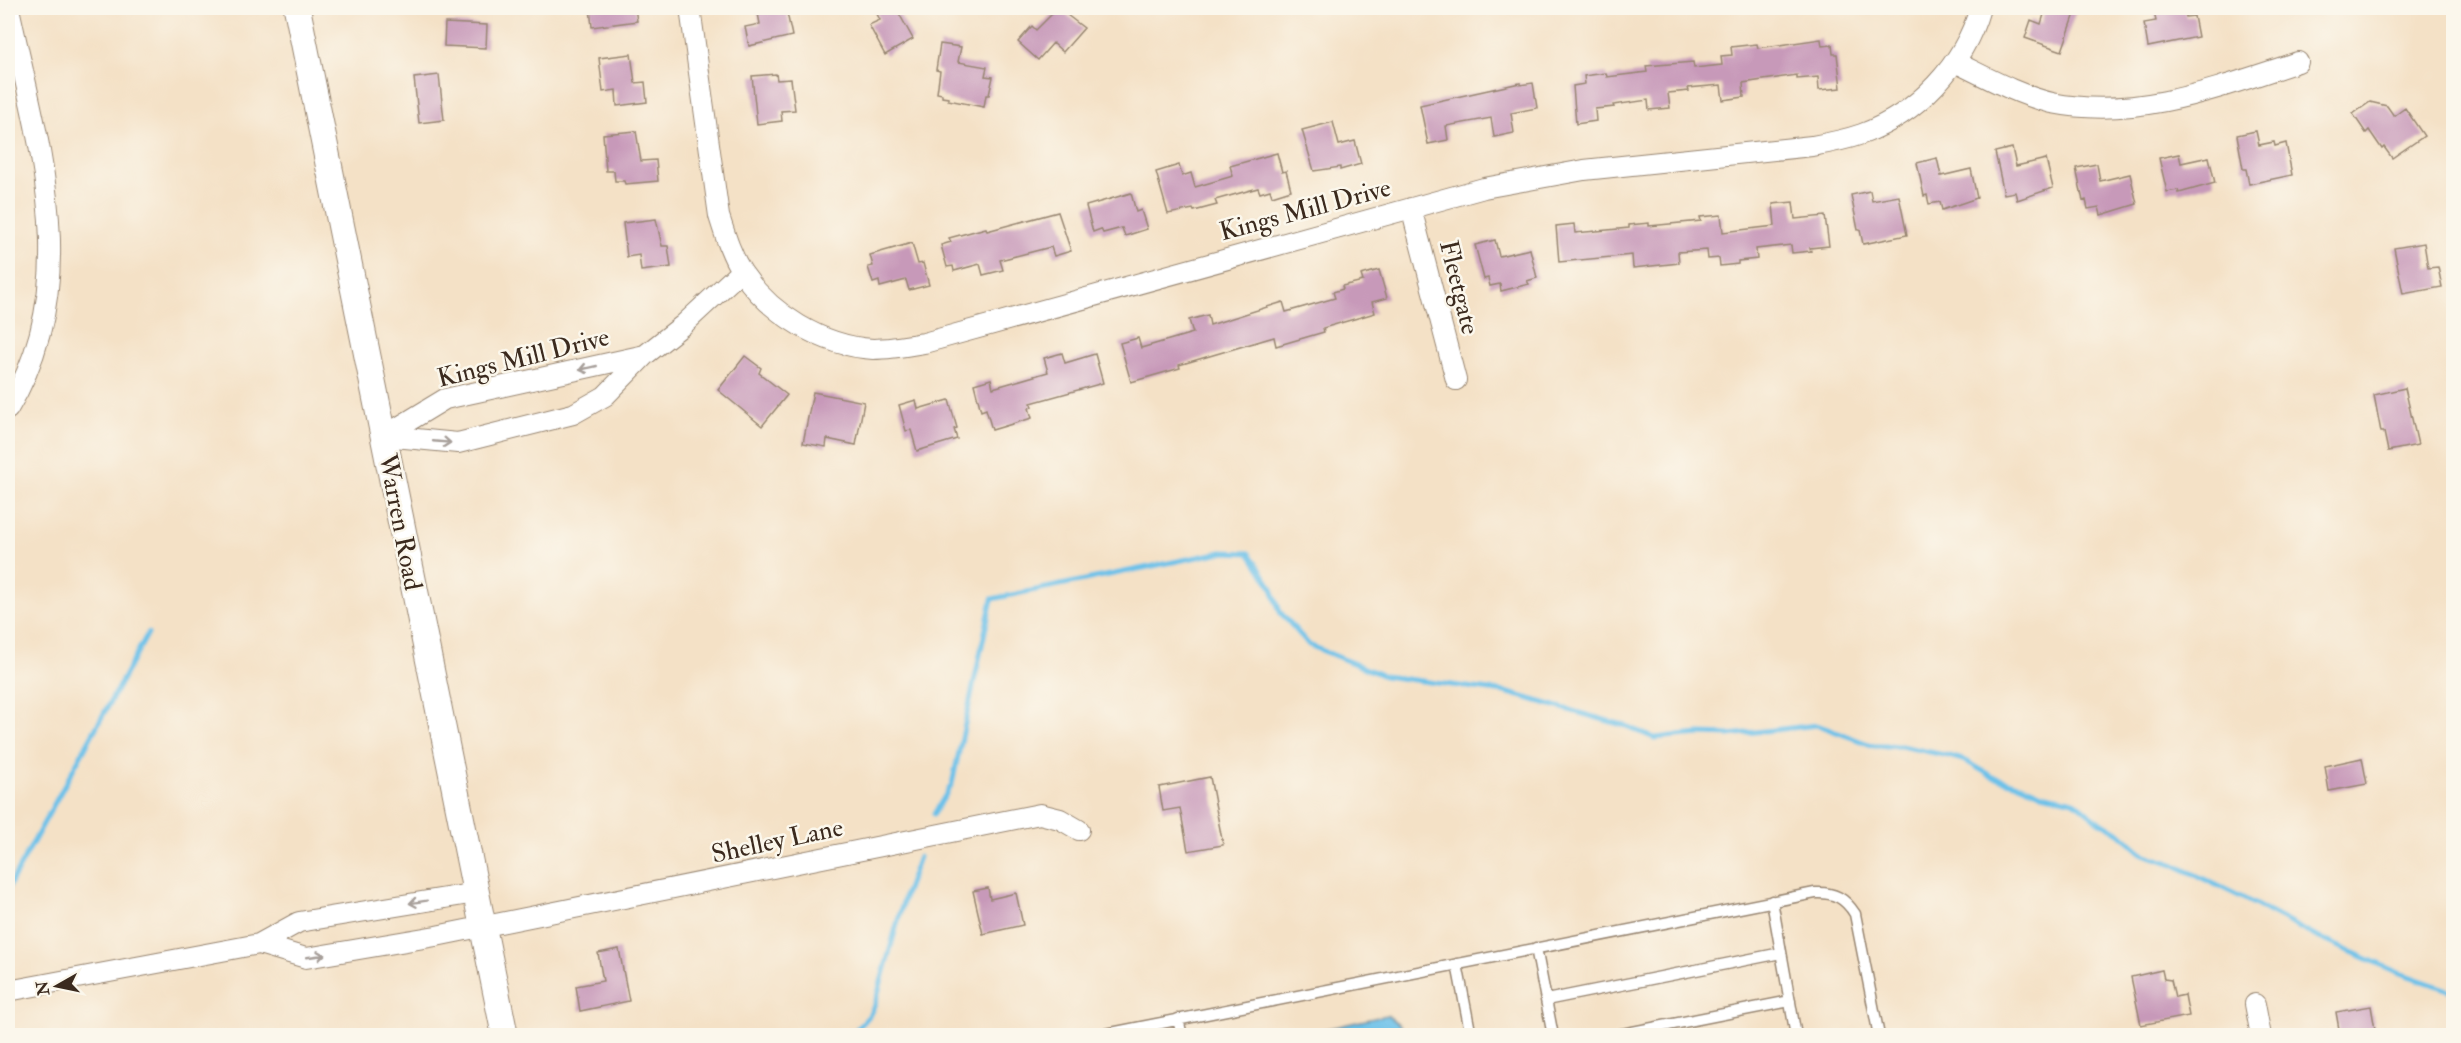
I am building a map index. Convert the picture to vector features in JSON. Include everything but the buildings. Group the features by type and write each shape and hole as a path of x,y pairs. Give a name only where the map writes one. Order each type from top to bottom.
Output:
{"street":[{"path":"8,409 27,370 38,339 48,298 51,264 51,231 46,190 9,8"},
{"name":"Warren Road","path":"297,8 505,1035"},
{"path":"690,8 719,216 728,244 741,271"},
{"name":"Kings Mill Drive","path":"384,436 458,443 573,414 605,396 645,355 683,325 741,271 770,305 807,329 850,345 873,349 896,348 935,340 1484,188 1552,175 1812,146 1844,140 1881,126 1910,108 1934,87 1955,62 1980,8"},
{"path":"1955,62 2011,89 2050,102 2087,108 2116,109 2146,106 2298,62"},
{"name":"Fleetgate","path":"1411,208 1456,380"},
{"name":"Kings Mill Drive","path":"384,436 445,399 645,355"},
{"name":"Shelley Lane","path":"259,944 306,958 483,928 1040,814 1060,819 1079,830"},
{"path":"8,991 259,944 298,921 476,892"},
{"path":"2255,1004 2261,1035"}],"lane":[{"path":"1096,1035 1827,892 1847,902 1855,914 1879,1035"},
{"path":"1772,902 1796,1035"},
{"path":"1536,948 1553,1035"},
{"path":"1546,1000 1780,953"},
{"path":"1457,964 1471,1035"},
{"path":"1612,1035 1790,1000"},
{"path":"1178,1019 1182,1035"}],"water":[{"path":"1387,1015 1400,1025 1403,1035 1300,1035"}],"waterway":[{"path":"934,814 952,784 992,599 1222,552 1249,553 1271,586 1280,612 1309,645 1384,676 1505,692 1626,726 1654,738 1700,734 1729,735 1817,725 1874,746 1901,746 1966,761 1993,777 2022,785 2042,794 2074,801 2096,819 2121,834 2143,854 2173,864 2315,936 2397,972 2454,992"},
{"path":"8,888 148,633"},
{"path":"850,1036 869,1016 875,1004 905,895 919,857"}]}
